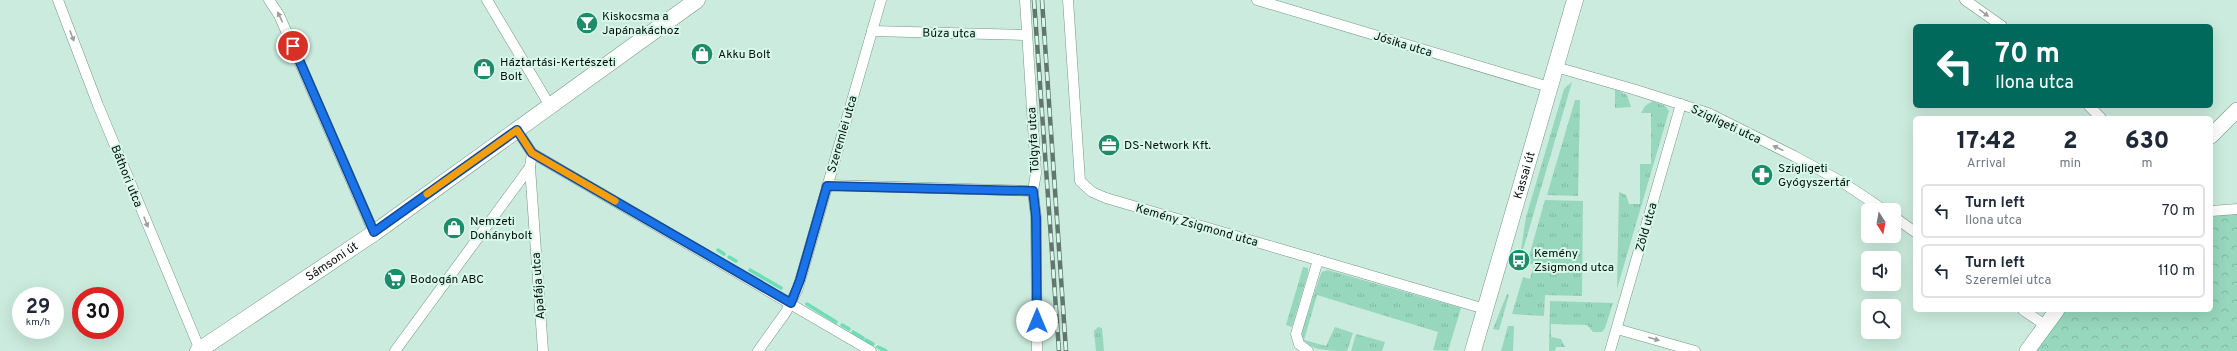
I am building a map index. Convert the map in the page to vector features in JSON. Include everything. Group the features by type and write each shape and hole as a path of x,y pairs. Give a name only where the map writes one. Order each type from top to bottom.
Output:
{"main road":[{"name":"Sámsoni út","path":"199,350 374,232 696,0"},
{"name":"Kassai út","path":"1473,351 1575,0"}],"street":[{"name":"Báthori utca","path":"58,0 98,105 199,350"},
{"path":"269,0 280,15 374,232"},
{"path":"487,0 550,106"},
{"name":"Szeremlei utca","path":"758,351 791,303 800,280 881,0"},
{"name":"Tölgyfa utca","path":"1024,0 1036,173 1033,191 1036,217 1037,351"},
{"name":"Kemény Zsigmond utca","path":"1068,0 1080,181 1088,189 1101,196 1485,309"},
{"name":"Jósika utca","path":"1257,0 1549,87"},
{"path":"1965,0 1999,24"},
{"name":"Búza utca","path":"872,31 1026,34"},
{"name":"Szigligeti utca","path":"1556,67 1681,104 1712,116 1794,156 1842,182 1874,203"},
{"name":"Zöld utca","path":"1610,351 1681,104"},
{"path":"2091,108 2099,116"},
{"path":"2213,134 2237,110"},
{"path":"517,130 532,153 871,351"},
{"name":"Apafája utca","path":"532,153 530,167 543,351"},
{"path":"395,351 530,167"},
{"path":"827,186 1033,191"},
{"path":"2213,211 2237,209"},
{"path":"1901,222 1913,231"},
{"path":"1308,351 1299,344 1296,334 1318,260"},
{"path":"2026,312 2045,326"},
{"path":"2027,351 2056,312"},
{"path":"1617,329 1695,351"}],"green space":[{"path":"1572,82 1523,250 1521,249 1526,217 1564,89"},
{"path":"1615,89 1627,95 1631,107 1615,108"},
{"path":"1575,100 1580,100 1578,196 1547,195"},
{"path":"1653,101 1665,106 1669,111 1617,289 1619,192 1626,195 1629,204 1640,204 1640,164 1651,164 1651,113 1641,113 1645,106"},
{"path":"1545,200 1583,201 1582,296 1545,295 1544,316 1512,314 1523,277 1530,279 1534,265 1527,263"},
{"path":"2237,209 2237,351 2027,351 2056,312 2213,312 2213,211"},
{"path":"1303,267 1308,268 1308,273 1292,327 1286,325"},
{"path":"1328,270 1461,308 1448,351 1433,350 1438,332 1317,295 1304,340 1326,346 1335,327 1353,333 1347,351 1319,349 1307,344 1303,340 1301,334 1320,276 1322,272"},
{"path":"1507,294 1509,295 1499,330 1493,329"},
{"path":"1550,301 1613,303 1605,328 1602,332 1593,332 1587,325 1551,324 1551,337 1561,339 1565,347 1556,347 1555,351 1549,351"},
{"path":"1508,326 1514,326 1513,351 1501,351"},
{"path":"1098,327 1102,328 1104,351 1096,351 1094,331"},
{"path":"1356,334 1385,342 1382,351 1351,351"}],"waterway":[{"path":"718,250 724,254"},
{"path":"729,257 736,261"},
{"path":"750,270 781,288"},
{"path":"807,304 836,322"},
{"path":"842,325 849,329"},
{"path":"853,332 863,338"},
{"path":"866,340 873,344"},
{"path":"878,347 886,351"}],"railway":[{"path":"1034,0 1059,351"},
{"path":"1042,0 1066,351"}],"slow traffic":[{"path":"427,194 517,130 532,153 550,162 615,201"}],"place":[{"name":"Kiskocsma a Japánakáchoz","path":"587,23"},
{"name":"Akku Bolt","path":"702,54"},
{"name":"Háztartási-Kertészeti Bolt","path":"484,69"},
{"name":"DS-Network Kft.","path":"1109,145"},
{"name":"Szigligeti Gyógyszertár","path":"1762,175"},
{"name":"Nemzeti Dohánybolt","path":"454,228"},
{"name":"Kemény Zsigmond utca","path":"1519,260"},
{"name":"Bodogán ABC","path":"395,279"}],"route":[{"path":"293,46 374,232 517,130 532,153 550,162 791,303 800,280 827,186 1033,191 1036,217 1037,321"}]}
